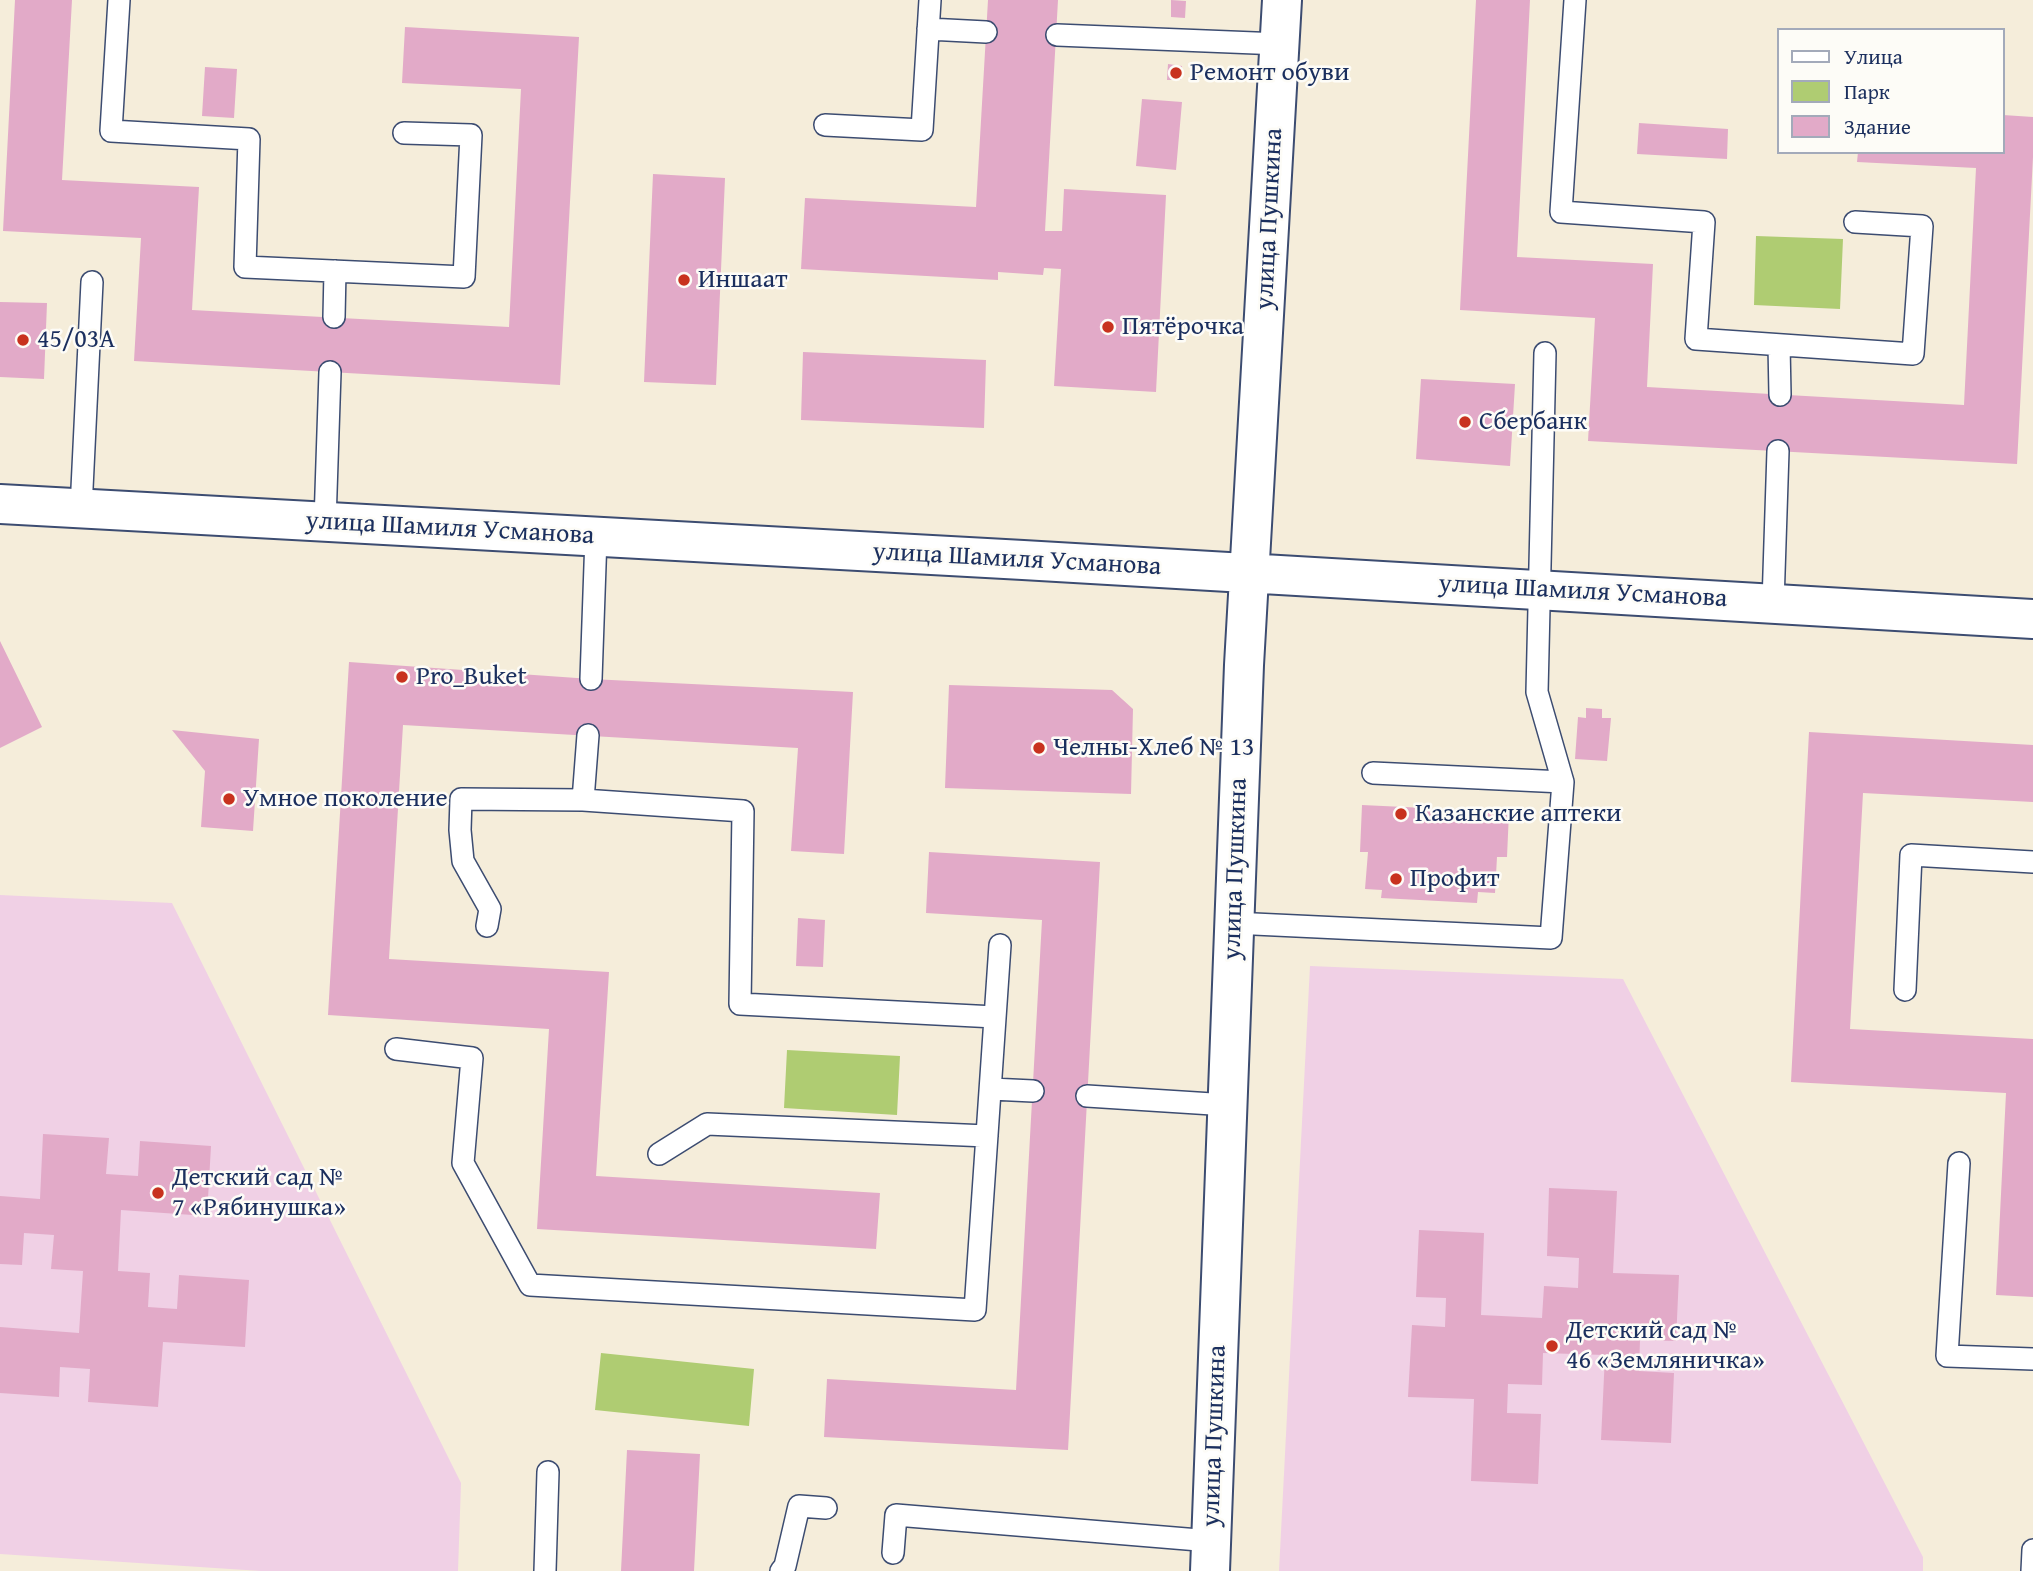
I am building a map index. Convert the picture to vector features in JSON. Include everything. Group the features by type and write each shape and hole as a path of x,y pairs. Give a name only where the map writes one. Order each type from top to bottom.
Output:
{"street":[{"name":"улица Пушкина","path":"1210,1556 1244,679 1282,0"},
{"name":"улица Шамиля Усманова","path":"0,504 2033,619"}],"lane":[{"path":"118,0 111,131 250,139 245,267 464,277 471,135 404,134"},
{"path":"825,125 922,130 930,0"},
{"path":"1575,0 1561,212 1704,222 1696,339 1913,354 1922,226 1855,222"},
{"path":"928,29 986,32"},
{"path":"1056,36 1280,44"},
{"path":"334,317 335,271"},
{"path":"81,509 92,282"},
{"path":"1779,345 1780,395"},
{"path":"1233,923 1551,938 1563,782 1536,691 1545,354"},
{"path":"325,522 330,372"},
{"path":"1773,603 1778,451"},
{"path":"591,678 596,537"},
{"path":"583,800 588,735"},
{"path":"1373,773 1563,782"},
{"path":"487,926 490,909 463,861 461,799 583,800 743,811 740,1004 995,1017"},
{"path":"1905,990 1910,855 2033,862"},
{"path":"396,1049 472,1058 463,1163 530,1285 975,1310 1000,946"},
{"path":"990,1089 1033,1091"},
{"path":"1087,1096 1228,1105"},
{"path":"659,1154 707,1124 987,1136"},
{"path":"1959,1163 1947,1356 2033,1359"},
{"path":"545,1571 548,1472"},
{"path":"782,1571 799,1506 826,1508"},
{"path":"893,1553 896,1515 1210,1556"},
{"path":"2032,1571 2033,1550"}],"shaded area":[{"name":"Детский сад № 7 «Рябинушка»","path":"0,895 172,903 461,1483 458,1571 261,1571 0,1554"},
{"name":"Детский сад № 46 «Земляничка»","path":"1310,966 1623,979 1923,1557 1923,1571 1279,1571"}],"green space":[{"path":"1756,236 1843,239 1840,309 1754,305"},
{"path":"787,1050 900,1056 897,1115 784,1108"},
{"path":"601,1353 754,1369 749,1426 595,1410"}],"building":[{"path":"15,0 72,0 62,180 199,187 192,310 509,327 521,89 402,83 405,27 579,37 560,385 134,361 141,238 3,231"},
{"path":"988,0 1058,0 1045,231 1062,231 1064,189 1166,195 1156,392 1054,386 1061,269 1044,268 1043,275 998,272 998,280 801,269 805,198 976,207"},
{"path":"1171,0 1186,1 1185,18 1171,17"},
{"path":"1476,0 1530,0 1517,257 1653,264 1647,387 1964,405 1976,168 1857,162 1858,154 2005,154 2005,115 2033,117 2017,464 1588,441 1595,318 1460,310"},
{"path":"1168,64 1182,66 1181,80 1167,80"},
{"path":"205,67 237,69 234,118 202,116"},
{"path":"1142,99 1182,102 1176,170 1136,166"},
{"path":"1639,123 1728,129 1727,159 1637,154"},
{"name":"Иншаат","path":"653,174 725,178 716,385 644,382"},
{"name":"45/03А","path":"0,302 47,303 44,379 0,377"},
{"path":"803,352 986,360 984,428 801,420"},
{"name":"Сбербанк","path":"1421,379 1515,384 1510,466 1416,459"},
{"path":"0,641 42,727 0,748"},
{"path":"349,662 591,679 853,692 844,854 791,851 798,748 403,725 389,959 609,972 596,1176 880,1193 876,1249 537,1229 549,1029 328,1015"},
{"name":"Челны-Хлеб № 13","path":"949,685 1112,690 1133,709 1131,794 945,788"},
{"path":"1586,708 1602,709 1602,718 1611,718 1607,761 1575,759 1578,717 1586,718"},
{"name":"Умное поколение","path":"172,730 259,739 253,831 201,827 205,771"},
{"path":"1809,732 2033,745 2033,802 1863,793 1850,1029 2033,1039 2033,1297 1996,1295 2006,1093 1791,1082"},
{"path":"1362,805 1509,812 1507,857 1497,857 1495,893 1478,892 1477,903 1381,898 1382,890 1365,889 1368,852 1360,852"},
{"path":"929,852 1100,862 1068,1450 824,1437 827,1379 1016,1390 1042,920 926,913"},
{"path":"798,918 825,920 823,967 796,966"},
{"path":"43,1134 109,1138 106,1174 138,1176 140,1141 211,1146 207,1216 121,1210 118,1271 150,1273 148,1307 177,1309 179,1275 249,1280 245,1347 163,1342 158,1407 88,1402 90,1369 60,1367 59,1397 0,1393 0,1327 79,1333 83,1271 51,1269 54,1235 24,1233 22,1265 0,1264 0,1196 40,1199"},
{"path":"1549,1188 1617,1191 1613,1273 1679,1275 1676,1341 1640,1340 1639,1371 1674,1373 1671,1443 1601,1440 1605,1355 1543,1353 1542,1385 1508,1384 1507,1413 1541,1414 1538,1484 1471,1481 1474,1399 1408,1397 1412,1325 1445,1327 1446,1298 1416,1297 1419,1230 1484,1233 1481,1315 1542,1318 1544,1286 1578,1288 1579,1258 1547,1256"},
{"path":"627,1450 700,1454 694,1571 621,1571"}],"place":[{"name":"Ремонт обуви","path":"1176,73"},
{"name":"Иншаат","path":"684,280"},
{"name":"Пятёрочка","path":"1108,327"},
{"name":"45/03А","path":"23,340"},
{"name":"Сбербанк","path":"1465,422"},
{"name":"Pro_Buket","path":"402,677"},
{"name":"Челны-Хлеб № 13","path":"1039,748"},
{"name":"Умное поколение","path":"229,799"},
{"name":"Казанские аптеки","path":"1401,814"},
{"name":"Профит","path":"1396,879"},
{"name":"Детский сад № 7 «Рябинушка»","path":"158,1193"},
{"name":"Детский сад № 46 «Земляничка»","path":"1552,1346"}]}
